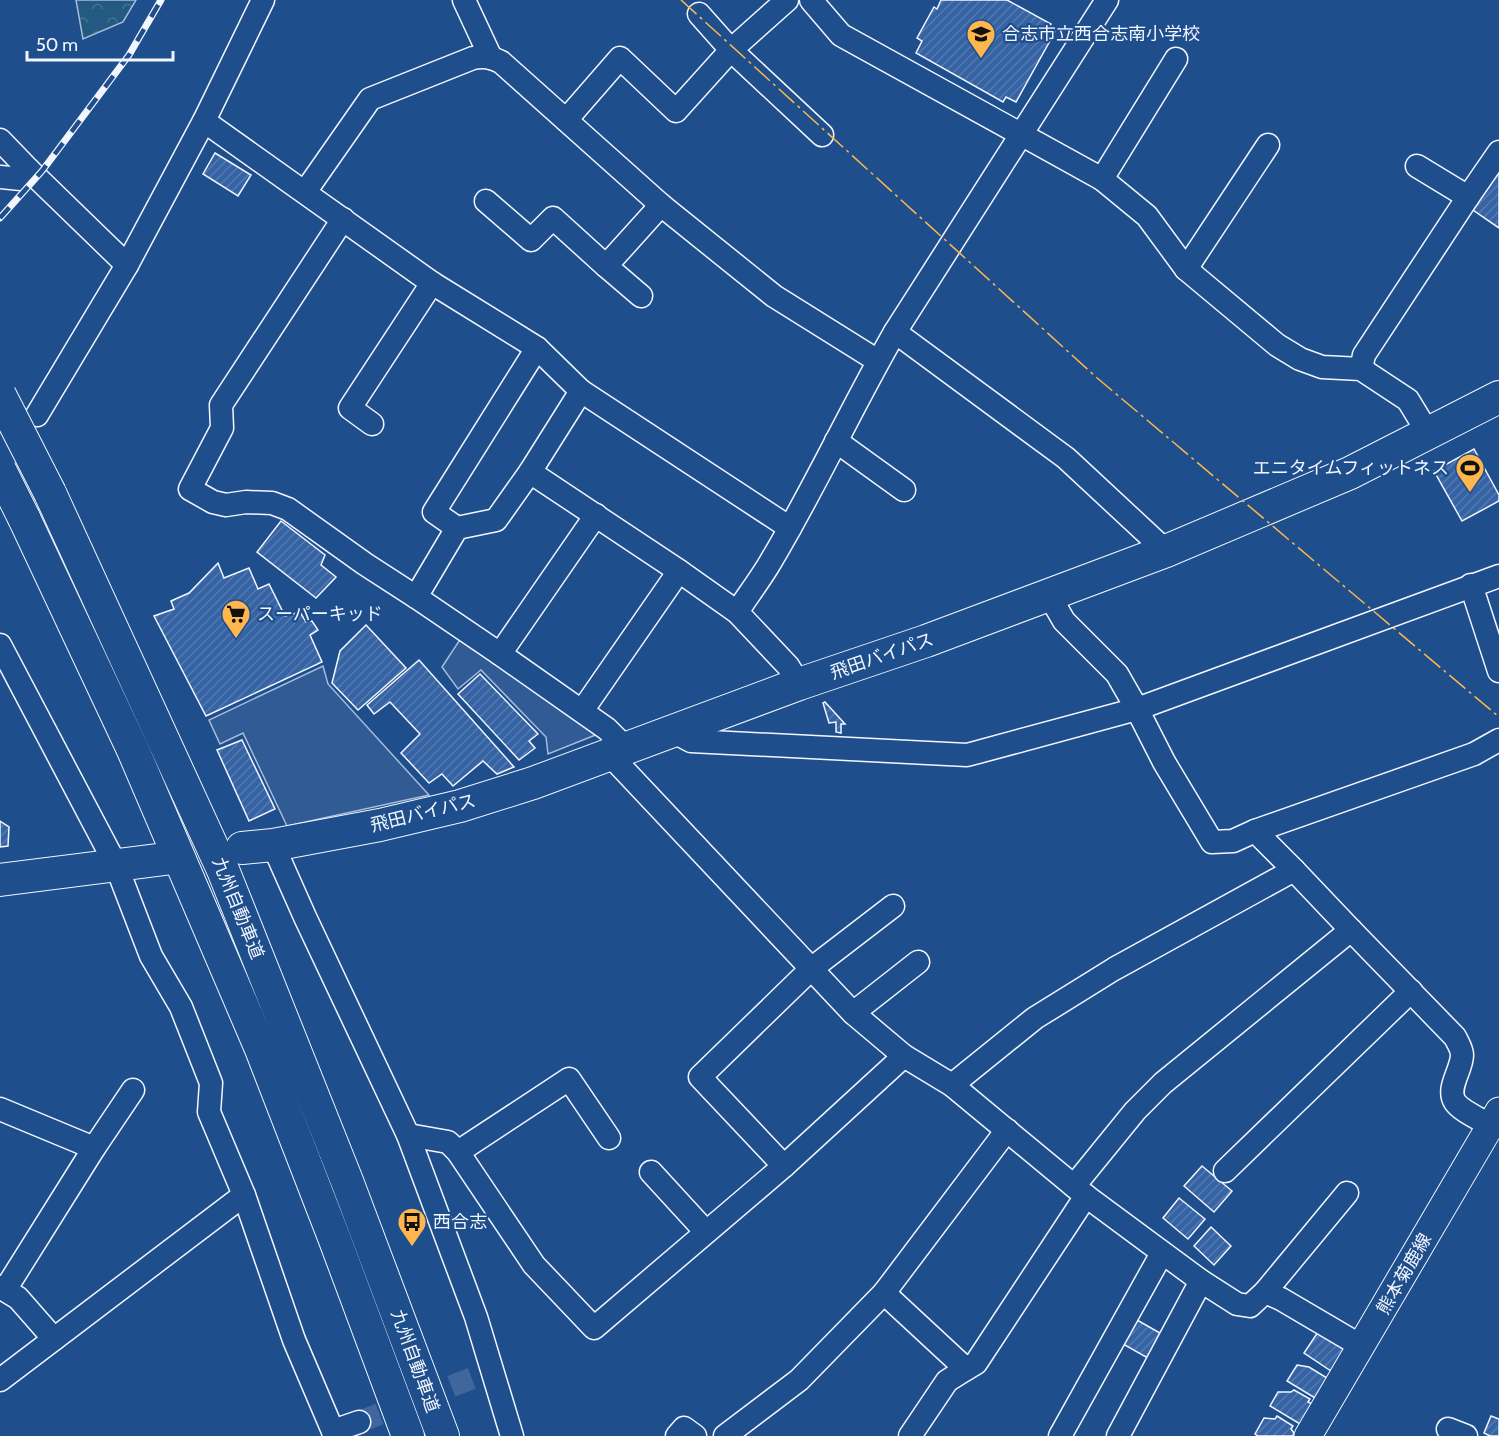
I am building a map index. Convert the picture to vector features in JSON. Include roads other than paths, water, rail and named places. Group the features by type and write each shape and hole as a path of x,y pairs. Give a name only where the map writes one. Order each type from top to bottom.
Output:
{"highway":[{"name":"九州自動車道","path":"0,395 50,493 223,870 348,1181 442,1436"},
{"name":"飛田バイパス","path":"242,848 273,845 380,825 460,806 533,783 799,684 926,641 1166,551 1350,473 1499,397"},
{"name":"九州自動車道","path":"0,470 133,750 261,1049 408,1436"},
{"path":"0,880 165,858"}],"main road":[{"name":"熊本菊鹿線","path":"1308,1436 1495,1118"}],"street":[{"path":"37,415 127,264 204,121 263,0"},
{"path":"464,0 491,58"},
{"path":"566,120 620,58 676,111 731,50 787,0"},
{"path":"811,0 841,34 1102,179 1147,216 1186,269 1277,345 1300,359 1322,367 1361,369 1408,400 1428,433"},
{"path":"737,612 790,528 878,361 1107,0"},
{"path":"699,14 731,50 822,135"},
{"path":"305,192 370,99 473,58 482,56 491,58 501,62 661,205 774,296 878,361"},
{"path":"1102,179 1176,59"},
{"path":"204,121 432,283 537,348 581,391 790,528"},
{"path":"3,143 17,176 127,264"},
{"path":"1186,269 1268,145"},
{"path":"1361,369 1364,355 1499,152"},
{"path":"1417,166 1468,197"},
{"path":"486,201 531,240 553,218 641,296"},
{"path":"606,266 661,205"},
{"path":"343,219 221,405 222,428 190,489 213,502 226,506 246,502 272,503 288,508 365,564 607,729 618,751 811,969 853,1013 904,1056 952,1084 1080,1191 1201,1281 1237,1304 1250,1306 1265,1292 1347,1193"},
{"path":"372,424 350,408 432,283"},
{"path":"896,332 1066,458 1166,551"},
{"path":"457,528 434,512 537,348"},
{"path":"416,597 457,528 496,519 530,472 581,391"},
{"path":"836,441 904,490"},
{"path":"530,472 737,612 788,666 799,684"},
{"path":"500,654 596,515"},
{"path":"582,711 679,571"},
{"path":"672,731 691,741 967,755 1137,709 1499,576"},
{"path":"1471,585 1499,671"},
{"path":"1049,595 1064,621 1117,674 1164,762 1212,842 1233,841 1255,831 1474,754 1499,740"},
{"path":"0,645 116,865 151,956 180,1007 210,1083 209,1112 244,1195 292,1335 334,1433 359,1422"},
{"path":"1255,831 1455,1037 1462,1055 1452,1092 1454,1100 1459,1106 1495,1118"},
{"path":"273,845 408,1135 476,1317 483,1376 512,1436"},
{"path":"952,1084 1035,1018 1114,969 1294,870"},
{"path":"784,1166 700,1077 811,969 893,906"},
{"path":"910,1436 947,1381 976,1363 1080,1191 1135,1111 1163,1083 1351,930"},
{"path":"853,1013 918,962"},
{"path":"1225,1171 1411,991"},
{"path":"408,1135 448,1142 458,1152 534,1265 594,1328 784,1166 904,1056"},
{"path":"458,1152 569,1079 609,1138"},
{"path":"54,1339 18,1298 3,1288 133,1090"},
{"path":"3,1116 94,1148"},
{"path":"725,1436 798,1380 884,1293 1007,1130"},
{"path":"651,1172 706,1233"},
{"path":"0,1380 244,1195"},
{"path":"1060,1436 1162,1252"},
{"path":"1118,1436 1201,1281"},
{"path":"1265,1292 1361,1346"},
{"path":"884,1293 966,1369"},
{"path":"677,1436 684,1428 695,1436"}],"tunnel":[{"path":"359,1422 473,1378"}],"railway":[{"path":"0,218 42,171 129,55 161,0"}],"place":[{"name":"合志市立西合志南小学校","path":"981,60"},
{"name":"エニタイムフィットネス","path":"1470,494"},
{"name":"スーパーキッド","path":"236,640"},
{"name":"西合志","path":"412,1248"}]}
